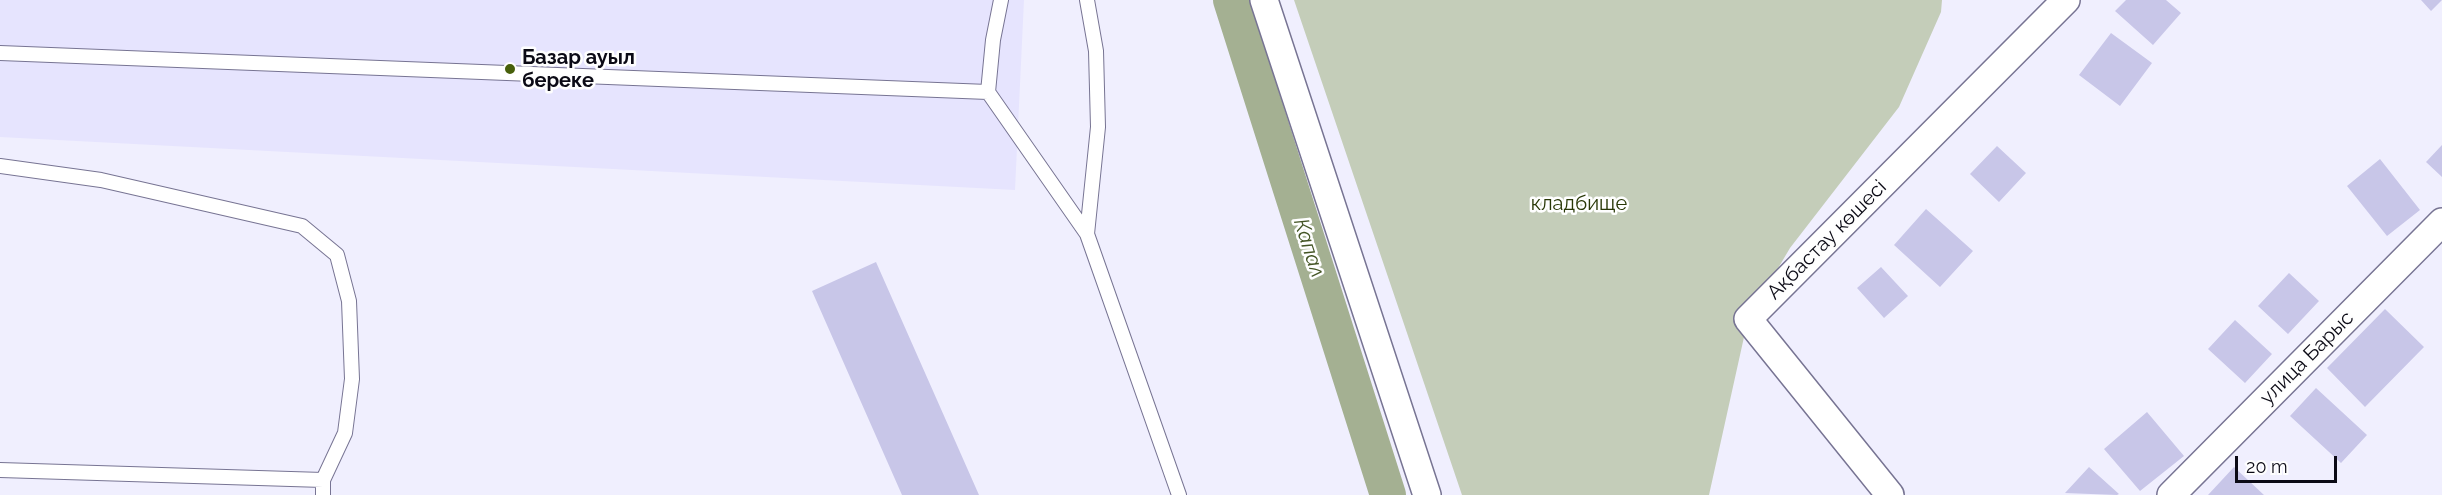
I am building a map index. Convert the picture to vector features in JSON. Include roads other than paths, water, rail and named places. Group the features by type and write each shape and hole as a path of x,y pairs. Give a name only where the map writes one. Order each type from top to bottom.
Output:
{"street":[{"path":"1264,0 1427,495"},
{"name":"Ақбастау көшесі","path":"1890,495 1748,319 2066,0"},
{"name":"улица Барыс","path":"2171,495 2442,222"}],"lane":[{"path":"1001,0 993,40 988,92 1087,234 1179,495"},
{"path":"1087,0 1096,51 1098,127 1087,234"},
{"path":"0,53 988,92"},
{"path":"0,166 101,180 302,226 337,255 349,301 352,379 345,433 323,480 323,495"},
{"path":"0,470 323,480"}],"waterway":[{"name":"Капал","path":"1231,0 1388,495"}],"place":[{"name":"Базар ауыл береке","path":"510,69"}],"park label":[{"name":"кладбище","path":"1579,204"}]}
